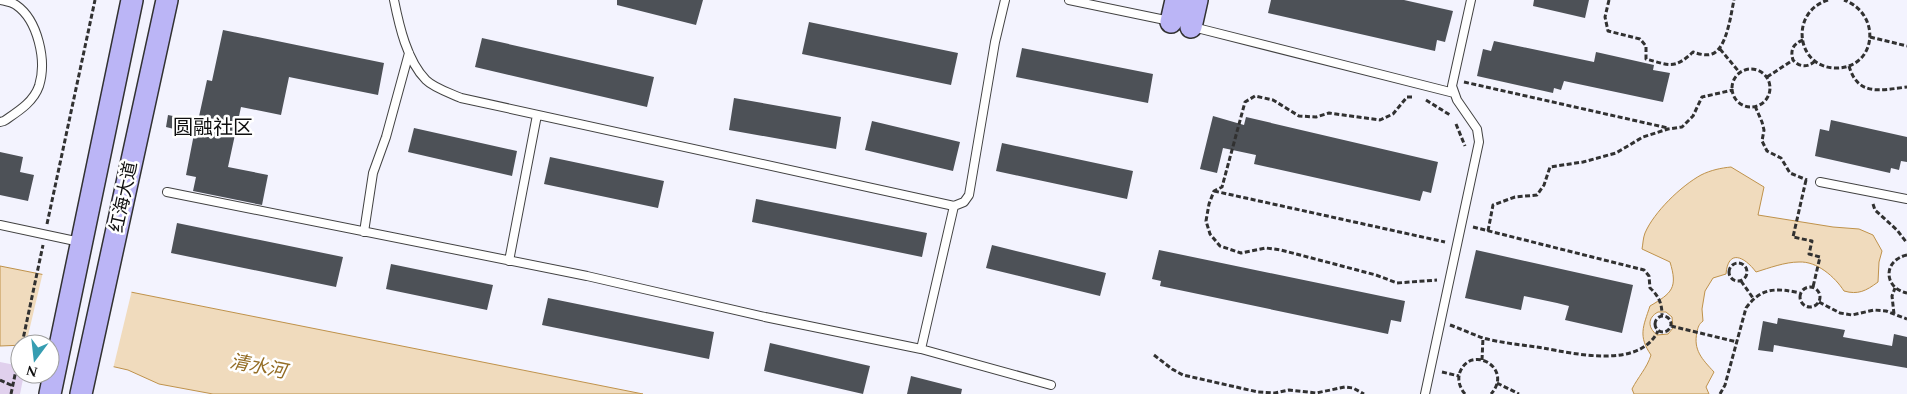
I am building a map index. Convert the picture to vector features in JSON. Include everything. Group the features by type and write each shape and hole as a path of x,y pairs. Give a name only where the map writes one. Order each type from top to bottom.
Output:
{"main road":[{"name":"红海大道","path":"50,394 132,0"},
{"name":"红海大道","path":"81,394 167,0"},
{"path":"1175,0 1181,24"},
{"path":"1181,24 1197,0"}],"lane":[{"path":"0,122 26,106 38,87 41,65 38,36 30,19 15,4 1,0"},
{"path":"394,0 400,29 408,53 426,81 461,98 954,206 964,202 969,195 995,42 1005,0"},
{"path":"1069,0 1181,24 1454,93"},
{"path":"1425,394 1479,142 1477,129 1457,100 1452,86 1471,0"},
{"path":"364,232 373,173 386,137 408,53"},
{"path":"509,261 537,115"},
{"path":"1820,182 1907,199"},
{"path":"168,192 587,276 765,317 921,349 1051,385"},
{"path":"921,349 954,206"},
{"path":"0,225 82,242"}],"path":[{"path":"24,334 95,0"},
{"path":"1609,0 1605,17 1608,31 1640,39 1646,46 1646,59 1673,66 1693,52 1712,54 1720,49 1724,41 1734,0"},
{"path":"1828,0 1820,1 1811,10 1804,19 1801,30 1807,52 1815,61 1825,66 1837,68 1848,66 1858,60 1866,52 1870,37 1868,20 1862,11 1854,3 1844,0"},
{"path":"1870,37 1907,46"},
{"path":"1793,60 1795,44 1803,40"},
{"path":"1720,49 1740,73"},
{"path":"1793,60 1799,65 1804,66 1815,61"},
{"path":"1767,77 1793,60"},
{"path":"1848,66 1855,82 1862,87 1878,90 1907,87"},
{"path":"1751,69 1763,72 1767,77 1770,89 1766,100 1756,106 1749,106 1738,101 1733,90 1735,78 1740,73 1751,69"},
{"path":"1453,80 1668,128"},
{"path":"1488,231 1493,205 1515,197 1537,195 1544,185 1550,167 1583,162 1616,153 1643,137 1668,128 1682,127 1693,116 1702,97 1733,90"},
{"path":"1415,98 1407,97 1393,114 1380,120 1329,113 1316,117 1299,116 1273,100 1255,96 1245,102 1222,187 1214,191 1206,221 1210,234 1220,246 1241,252 1266,248 1281,250 1376,275 1397,283 1437,280"},
{"path":"1423,99 1449,112 1457,126 1466,151"},
{"path":"1756,106 1764,130 1762,141 1767,151 1781,158 1790,173 1806,180 1820,182"},
{"path":"1806,180 1793,237 1812,241 1809,254 1820,257 1813,287"},
{"path":"1214,191 1446,242"},
{"path":"1869,191 1876,210 1897,230 1907,243"},
{"path":"1443,252 1450,222 1644,270 1649,276 1650,288 1659,298 1662,305 1662,315"},
{"path":"1907,255 1896,259 1889,270 1891,282 1895,288 1907,293"},
{"path":"1734,264 1743,264 1746,269 1747,275 1742,281 1732,280 1729,274 1730,268 1734,264"},
{"path":"1435,288 1439,271"},
{"path":"1742,281 1753,298"},
{"path":"1813,287 1819,292 1819,302 1810,307 1804,305 1800,300 1800,293 1804,288 1813,287"},
{"path":"1894,315 1892,296 1895,288"},
{"path":"1720,394 1725,385 1746,308 1753,298 1768,290 1786,290 1800,293"},
{"path":"1819,302 1840,313 1852,315 1874,310 1907,320"},
{"path":"1662,315 1669,318 1671,326"},
{"path":"1658,331 1654,323 1662,315"},
{"path":"1440,322 1483,338 1588,356 1622,355 1643,348 1654,339 1658,331"},
{"path":"1671,326 1737,342"},
{"path":"1658,331 1666,332 1671,326"},
{"path":"1482,360 1483,338"},
{"path":"1154,355 1183,375 1258,392 1276,393 1289,390 1316,393 1345,386 1364,394"},
{"path":"1465,394 1459,382 1461,369 1470,361 1482,360 1488,362 1496,371 1497,383 1491,394"},
{"path":"0,380 13,385 11,394"},
{"path":"1497,383 1519,394"}],"shaded area":[{"path":"0,362 10,364 10,384 22,384 20,394 0,394"}],"water":[{"path":"1731,167 1764,187 1758,215 1833,227 1859,229 1873,235 1882,251 1879,262 1878,282 1870,288 1854,293 1844,291 1836,280 1825,271 1806,262 1788,263 1756,272 1747,262 1742,259 1733,258 1727,266 1726,274 1713,278 1705,291 1702,309 1703,321 1697,332 1697,349 1714,372 1706,387 1709,394 1634,394 1632,389 1651,355 1643,337 1645,320 1650,306 1664,297 1673,284 1670,262 1642,249 1645,233 1661,208 1685,186 1705,173","holes":["1666,312 1672,317 1673,328 1668,334 1657,335 1650,326 1650,320 1654,314"]},
{"name":"清水河","path":"0,266 643,394 213,394 159,384 128,370 60,354 60,334 10,334 10,346 0,346"}],"pier":[{"path":"43,272 132,290 113,369 60,357 60,334 28,334"}],"building":[{"path":"617,0 703,0 696,25 617,5"},
{"path":"1271,0 1404,0 1453,11 1445,42 1437,40 1435,51 1268,13"},
{"path":"1534,0 1589,0 1585,18 1533,6"},
{"path":"809,22 958,53 951,85 802,54"},
{"path":"223,30 384,63 378,95 289,77 281,115 241,107 228,167 268,175 262,205 193,191 196,177 186,175 194,134 166,127 168,115 198,121 207,80 212,81"},
{"path":"482,38 654,77 647,107 475,67"},
{"path":"1494,41 1594,62 1596,52 1654,65 1653,70 1670,73 1663,102 1564,81 1561,90 1554,88 1553,93 1477,76 1483,49 1491,51"},
{"path":"1022,48 1153,74 1148,103 1016,77"},
{"path":"734,98 841,117 836,149 729,130"},
{"path":"1213,116 1244,125 1246,117 1438,162 1431,193 1423,191 1420,201 1254,164 1256,155 1223,148 1217,173 1200,169"},
{"path":"1831,120 1907,137 1907,162 1901,161 1899,170 1891,168 1890,173 1815,156 1820,129 1829,131"},
{"path":"872,121 960,142 953,171 865,150"},
{"path":"414,128 517,151 512,176 408,152"},
{"path":"1002,143 1133,171 1127,199 996,171"},
{"path":"0,152 23,157 20,172 34,175 28,201 0,195"},
{"path":"550,157 664,181 658,208 544,184"},
{"path":"756,199 927,233 922,257 752,222"},
{"path":"177,223 343,257 336,287 171,253"},
{"path":"992,245 1106,273 1100,296 986,268"},
{"path":"1159,250 1405,301 1401,322 1391,320 1388,334 1160,286 1161,281 1152,279"},
{"path":"1476,250 1633,285 1622,333 1565,320 1569,306 1557,303 1524,296 1521,310 1465,298"},
{"path":"391,264 493,285 487,310 386,289"},
{"path":"548,298 714,332 709,359 542,325"},
{"path":"1778,318 1845,330 1843,337 1892,346 1894,334 1907,337 1907,368 1774,345 1773,352 1758,350 1763,321 1777,324"},
{"path":"770,343 870,366 863,394 764,371"},
{"path":"911,376 962,389 961,394 907,394"}],"district":[{"name":"圆融社区","path":"213,128"}]}
